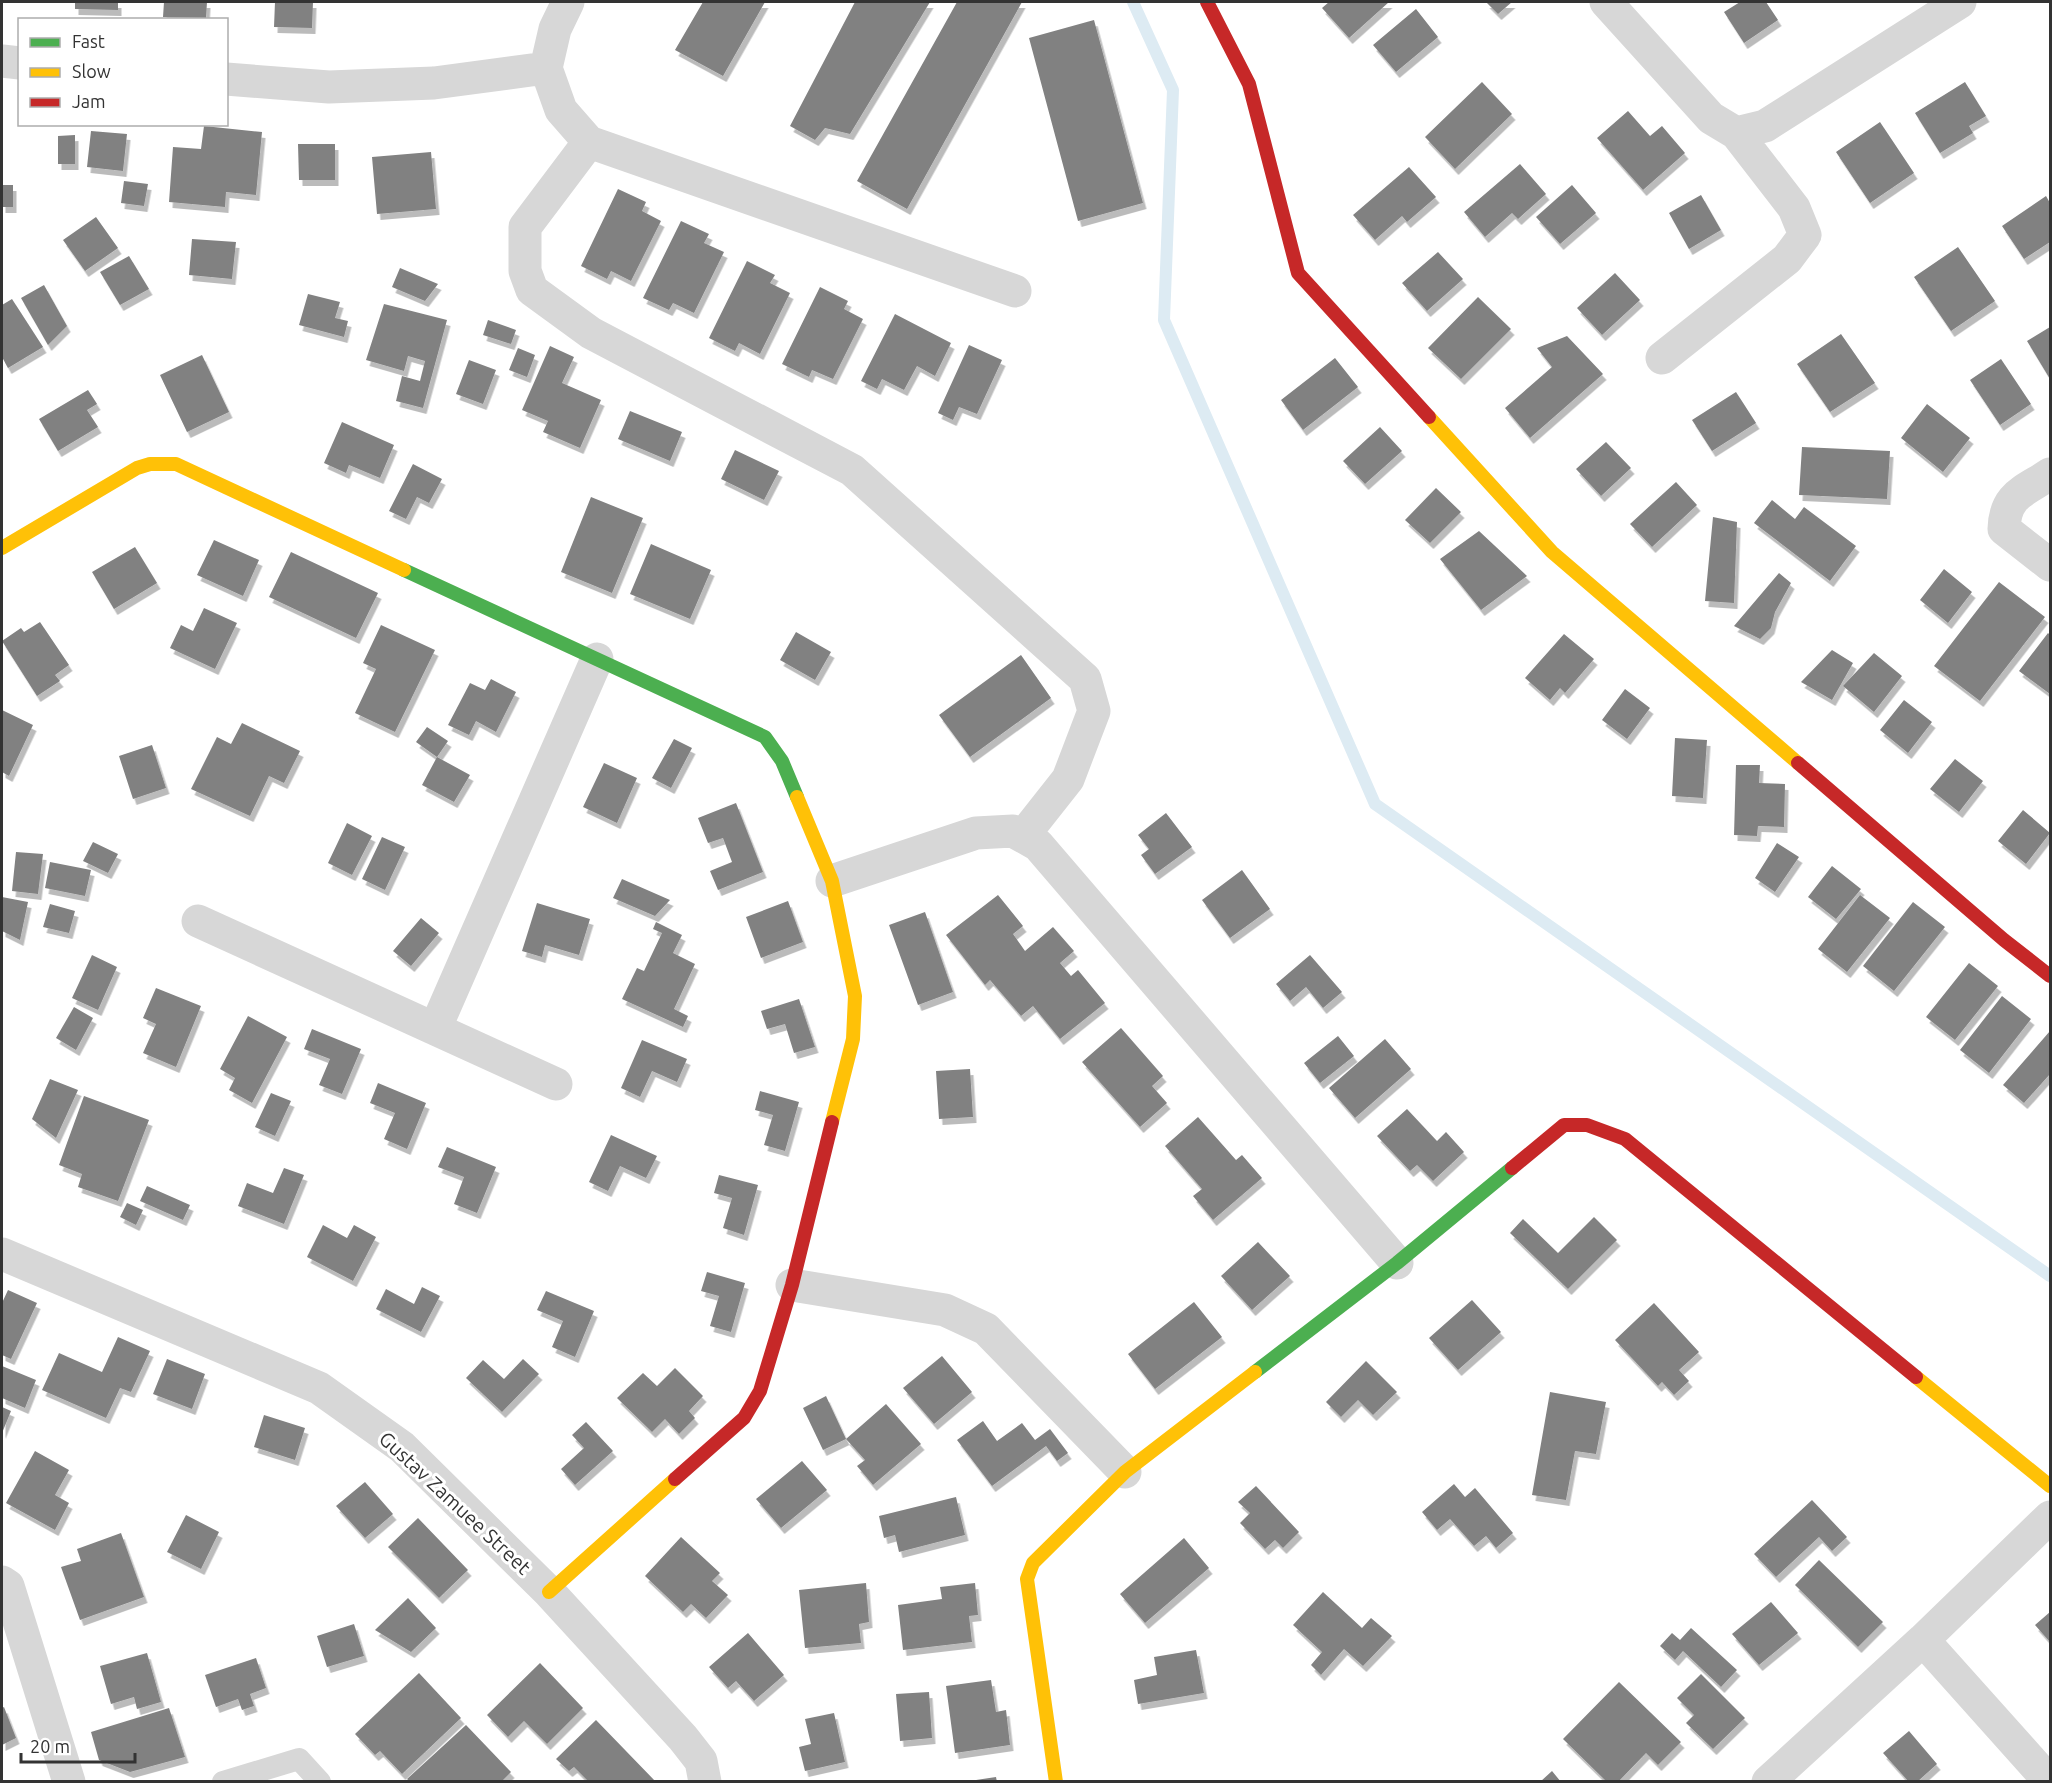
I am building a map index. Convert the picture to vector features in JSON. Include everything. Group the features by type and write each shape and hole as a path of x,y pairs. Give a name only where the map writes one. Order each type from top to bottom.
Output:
{"street":[{"path":"568,2 555,29 546,68 561,110 589,142 1015,291"},
{"path":"1207,2 1249,84 1298,273 1552,552 2004,940 2050,976"},
{"path":"1606,2 1711,118 1736,133 1794,208 1805,235 1787,259 1662,358"},
{"path":"1736,133 1765,126 1960,2"},
{"path":"2,61 18,63"},
{"path":"228,79 329,87 434,83 546,68"},
{"path":"589,142 525,227 525,271 532,290 591,333 852,470 1085,679 1094,711 1068,779 1023,837"},
{"path":"4,540 137,468 150,464 176,464 765,737 782,761 832,881 855,996 853,1039 792,1285 760,1391 744,1418 549,1592"},
{"path":"2050,474 2011,500 2005,513 2004,529 2050,566"},
{"path":"435,1029 597,659"},
{"path":"832,881 976,833 1013,831 1038,845 1397,1263"},
{"path":"198,921 556,1084"},
{"path":"1056,1782 1028,1579 1033,1563 1125,1472 1397,1263 1564,1125 1587,1125 1625,1139 2050,1486"},
{"name":"Gustav Zamuee Street","path":"2,1254 319,1388 402,1447 549,1592 683,1738 701,1761 705,1782"},
{"path":"792,1285 945,1310 986,1329 1125,1472"},
{"path":"1768,1782 1923,1640 2050,1517"},
{"path":"2,1582 8,1586 69,1782"},
{"path":"1923,1640 2050,1782"}],"lane":[{"path":"223,1782 299,1759 320,1782"}],"building":[{"path":"75,2 118,2 118,10 75,9"},
{"path":"164,2 207,2 206,18 163,17"},
{"path":"275,2 313,2 312,28 274,27"},
{"path":"703,2 765,2 723,76 675,50"},
{"path":"855,2 930,2 850,134 825,128 815,140 790,126"},
{"path":"957,2 1022,2 907,209 857,181"},
{"path":"1329,2 1389,2 1349,38 1322,8"},
{"path":"1486,2 1512,2 1498,14"},
{"path":"1740,2 1766,2 1778,20 1744,43 1724,12"},
{"path":"1416,9 1438,37 1396,72 1373,45"},
{"path":"1094,20 1143,203 1078,221 1029,38"},
{"path":"1482,82 1512,114 1455,169 1425,137"},
{"path":"1965,82 1986,116 1969,126 1973,133 1940,153 1915,113"},
{"path":"1628,111 1650,136 1662,126 1685,153 1643,190 1597,138"},
{"path":"1880,122 1914,173 1870,203 1836,152"},
{"path":"204,126 262,132 256,195 226,192 225,207 169,202 173,147 201,149"},
{"path":"91,131 127,134 123,171 87,167"},
{"path":"75,135 75,164 58,164 58,136"},
{"path":"298,144 335,144 335,180 299,180"},
{"path":"431,152 436,209 377,214 372,157"},
{"path":"1520,164 1546,194 1518,219 1512,213 1485,237 1464,212"},
{"path":"1409,167 1436,197 1407,222 1402,216 1375,240 1353,215"},
{"path":"124,181 148,184 144,206 121,203"},
{"path":"2,185 13,185 13,207 2,207"},
{"path":"1572,185 1596,213 1560,244 1536,217"},
{"path":"618,189 646,202 642,211 661,221 631,281 611,271 607,279 581,266"},
{"path":"1701,195 1721,230 1689,249 1669,213"},
{"path":"2046,196 2050,203 2050,242 2024,259 2002,226"},
{"path":"96,217 118,248 85,271 63,240"},
{"path":"681,221 709,234 704,243 724,252 694,313 673,303 669,310 643,298"},
{"path":"192,239 236,242 232,279 189,275"},
{"path":"1958,247 1995,301 1951,331 1914,277"},
{"path":"1438,252 1463,279 1427,311 1402,283"},
{"path":"129,256 149,289 120,305 100,272"},
{"path":"747,261 775,275 770,283 790,293 760,354 739,343 735,351 709,338"},
{"path":"400,268 438,284 425,301 392,287"},
{"path":"1615,273 1640,300 1602,335 1577,308"},
{"path":"44,285 67,326 48,345 21,298"},
{"path":"820,287 848,301 844,309 863,319 833,379 812,370 809,377 782,364"},
{"path":"308,294 340,302 335,318 348,321 344,337 299,325"},
{"path":"1478,297 1511,329 1461,379 1428,348"},
{"path":"12,299 43,347 8,368 2,357 2,305"},
{"path":"384,304 447,320 423,408 396,401 402,376 420,381 425,361 408,356 404,371 366,360"},
{"path":"895,314 951,343 935,376 917,366 904,390 882,379 877,389 861,381"},
{"path":"488,320 516,330 511,344 483,335"},
{"path":"2050,327 2050,379 2027,341"},
{"path":"1841,334 1875,383 1830,412 1797,364"},
{"path":"1567,336 1603,374 1530,438 1505,408 1552,367 1537,348"},
{"path":"969,345 1002,360 977,414 959,407 953,420 938,413"},
{"path":"550,346 574,357 562,383 601,400 580,448 543,432 548,421 522,410"},
{"path":"518,348 535,355 527,377 509,370"},
{"path":"202,355 229,412 187,432 160,375"},
{"path":"1335,358 1358,387 1303,430 1281,400"},
{"path":"2001,359 2031,404 2000,425 1970,380"},
{"path":"469,360 496,370 483,404 456,394"},
{"path":"88,390 97,404 87,410 98,427 58,451 39,419"},
{"path":"1736,392 1756,423 1712,451 1692,420"},
{"path":"1927,404 1970,438 1943,472 1901,438"},
{"path":"630,411 682,432 670,461 618,439"},
{"path":"342,422 394,445 380,478 349,465 346,473 324,463"},
{"path":"1380,427 1402,451 1365,484 1343,461"},
{"path":"1606,442 1631,468 1601,496 1576,469"},
{"path":"1802,447 1890,451 1887,499 1799,495"},
{"path":"735,450 779,471 764,500 721,479"},
{"path":"413,464 442,479 429,503 417,497 406,519 389,511"},
{"path":"1676,482 1697,505 1652,547 1630,524"},
{"path":"1436,488 1461,512 1430,543 1405,520"},
{"path":"591,497 643,518 612,593 561,572"},
{"path":"1772,500 1795,519 1804,507 1856,546 1830,581 1754,523"},
{"path":"1713,517 1737,522 1734,603 1705,601"},
{"path":"1479,531 1527,576 1481,610 1440,559"},
{"path":"214,540 259,560 243,596 197,575"},
{"path":"651,544 711,570 690,619 630,594"},
{"path":"135,547 157,583 114,609 92,572"},
{"path":"291,552 378,593 356,638 269,597"},
{"path":"1944,569 1972,592 1948,623 1920,600"},
{"path":"1779,573 1791,583 1775,612 1771,628 1760,639 1734,626"},
{"path":"1999,582 2045,617 1980,701 1934,666"},
{"path":"204,608 237,623 215,669 170,648 181,625 193,631"},
{"path":"40,622 69,665 55,675 60,681 37,696 2,641 21,628 24,632"},
{"path":"381,625 435,650 395,732 355,713 376,669 363,663"},
{"path":"796,632 831,652 815,680 780,660"},
{"path":"2048,633 2050,635 2050,694 2019,671"},
{"path":"1564,634 1594,659 1565,693 1560,688 1550,700 1525,678"},
{"path":"1832,650 1853,663 1832,700 1801,682"},
{"path":"1874,653 1902,676 1874,712 1843,686"},
{"path":"1021,655 1051,698 970,757 939,715"},
{"path":"491,679 516,692 496,732 476,721 469,735 448,725 470,683 485,690"},
{"path":"1625,689 1650,708 1627,739 1602,720"},
{"path":"1904,700 1932,722 1908,753 1880,730"},
{"path":"2,710 33,725 9,776 2,772"},
{"path":"242,723 300,751 284,783 269,776 250,816 191,789 217,737 231,744"},
{"path":"427,727 448,741 437,757 416,742"},
{"path":"1675,738 1707,740 1703,798 1672,796"},
{"path":"674,739 692,748 671,788 652,778"},
{"path":"152,745 166,788 133,799 119,756"},
{"path":"437,757 470,775 454,802 422,785"},
{"path":"1955,759 1983,781 1959,812 1930,789"},
{"path":"604,763 637,778 617,823 583,807"},
{"path":"1736,765 1760,765 1759,783 1785,784 1784,827 1758,826 1757,836 1734,835"},
{"path":"736,803 763,872 718,890 710,871 732,862 723,838 708,843 698,818"},
{"path":"2023,810 2050,833 2026,864 1998,841"},
{"path":"1166,813 1192,847 1155,874 1141,855 1149,849 1138,835"},
{"path":"347,823 372,836 352,875 328,863"},
{"path":"382,837 405,847 385,890 362,879"},
{"path":"93,842 118,854 108,873 83,861"},
{"path":"1777,843 1799,857 1775,892 1755,878"},
{"path":"16,852 43,854 38,894 12,891"},
{"path":"50,862 91,870 85,896 45,888"},
{"path":"1832,866 1861,889 1836,919 1808,897"},
{"path":"1242,870 1270,909 1230,938 1202,900"},
{"path":"622,879 670,900 655,916 613,898"},
{"path":"998,895 1023,926 1013,934 1025,951 1053,927 1074,951 1060,963 1071,976 1078,970 1105,1003 1060,1039 1033,1006 1021,1016 990,980 985,985 946,935"},
{"path":"1860,895 1890,918 1847,972 1818,949"},
{"path":"2,897 28,902 20,940 2,931"},
{"path":"788,901 803,942 761,958 746,917"},
{"path":"1913,902 1945,927 1894,991 1863,966"},
{"path":"537,903 590,919 579,955 545,945 542,957 522,951"},
{"path":"50,904 75,911 69,933 43,927"},
{"path":"925,912 953,992 918,1005 889,925"},
{"path":"421,918 439,933 411,966 393,951"},
{"path":"656,922 682,935 673,953 695,964 674,1009 688,1016 683,1027 622,999 637,968 644,971 662,933 653,929"},
{"path":"92,955 117,967 98,1010 72,998"},
{"path":"1310,955 1342,992 1323,1008 1306,987 1290,1001 1276,984"},
{"path":"1969,963 1998,986 1955,1040 1926,1017"},
{"path":"156,988 201,1006 176,1067 143,1053 156,1024 143,1018"},
{"path":"2002,996 2031,1019 1989,1073 1960,1050"},
{"path":"799,999 815,1047 794,1053 785,1024 767,1029 761,1011"},
{"path":"74,1007 93,1018 76,1050 56,1038"},
{"path":"248,1016 287,1037 252,1103 229,1090 235,1078 220,1069"},
{"path":"1121,1028 1163,1076 1152,1086 1167,1103 1140,1127 1082,1062"},
{"path":"312,1029 361,1049 342,1094 319,1085 330,1059 304,1049"},
{"path":"2050,1031 2050,1074 2024,1103 2003,1085"},
{"path":"1338,1036 1354,1056 1320,1083 1304,1063"},
{"path":"1385,1039 1411,1069 1355,1118 1329,1088"},
{"path":"642,1040 687,1059 677,1082 652,1071 640,1097 621,1088"},
{"path":"970,1069 973,1117 939,1119 936,1071"},
{"path":"50,1079 78,1090 56,1138 32,1119"},
{"path":"378,1083 426,1103 407,1149 384,1139 395,1113 370,1103"},
{"path":"760,1091 799,1102 785,1151 764,1145 773,1115 755,1110"},
{"path":"271,1093 291,1101 275,1136 255,1127"},
{"path":"84,1096 149,1120 118,1201 78,1187 82,1174 59,1165"},
{"path":"1407,1109 1437,1141 1446,1132 1464,1152 1433,1181 1417,1165 1410,1171 1377,1136"},
{"path":"1198,1117 1236,1160 1242,1155 1262,1178 1213,1220 1193,1196 1202,1189 1165,1146"},
{"path":"611,1135 657,1156 646,1178 620,1166 608,1191 589,1182"},
{"path":"447,1147 496,1167 477,1213 454,1204 464,1177 438,1167"},
{"path":"284,1168 304,1175 284,1224 238,1206 247,1183 273,1193"},
{"path":"719,1175 758,1185 744,1235 723,1228 732,1198 714,1193"},
{"path":"147,1186 190,1205 183,1220 140,1201"},
{"path":"127,1203 143,1210 136,1225 120,1217"},
{"path":"1594,1217 1617,1240 1568,1289 1510,1233 1523,1219 1558,1253"},
{"path":"323,1225 347,1238 354,1225 376,1237 353,1281 307,1257"},
{"path":"1258,1242 1290,1276 1252,1310 1221,1276"},
{"path":"707,1272 745,1283 731,1332 710,1326 719,1296 701,1291"},
{"path":"422,1287 440,1296 421,1332 376,1309 386,1289 414,1304"},
{"path":"8,1290 37,1303 11,1359 2,1355 2,1303"},
{"path":"546,1291 594,1311 575,1357 552,1347 563,1321 537,1310"},
{"path":"1472,1300 1501,1332 1458,1370 1429,1338"},
{"path":"1194,1302 1222,1337 1155,1389 1128,1354"},
{"path":"1654,1303 1699,1352 1679,1370 1689,1381 1674,1395 1662,1382 1658,1386 1615,1340"},
{"path":"118,1337 150,1351 131,1392 120,1388 106,1418 42,1390 59,1353 102,1372"},
{"path":"942,1356 972,1392 934,1424 903,1388"},
{"path":"167,1359 205,1374 192,1409 153,1394"},
{"path":"523,1359 539,1374 502,1412 466,1378 483,1360 504,1379"},
{"path":"1366,1361 1397,1392 1373,1415 1358,1400 1341,1417 1326,1402"},
{"path":"2,1366 36,1380 25,1408 2,1398"},
{"path":"675,1368 703,1396 689,1411 695,1418 679,1434 665,1419 652,1432 617,1398 643,1373 657,1386"},
{"path":"1550,1392 1606,1402 1596,1454 1575,1451 1566,1500 1532,1495"},
{"path":"826,1396 846,1439 823,1450 803,1408"},
{"path":"886,1404 921,1444 873,1485 857,1466 865,1460 846,1439"},
{"path":"2,1407 11,1411 2,1433"},
{"path":"264,1415 305,1428 295,1460 254,1447"},
{"path":"983,1421 997,1441 1022,1423 1035,1440 1050,1429 1068,1453 1057,1461 1046,1446 992,1486 957,1440"},
{"path":"586,1422 613,1451 575,1485 561,1469 584,1448 572,1435"},
{"path":"35,1451 69,1470 55,1495 69,1503 55,1530 6,1503"},
{"path":"802,1461 827,1490 781,1528 756,1499"},
{"path":"365,1482 393,1514 365,1538 336,1506"},
{"path":"1454,1484 1465,1497 1475,1488 1513,1533 1496,1548 1486,1536 1474,1546 1450,1519 1437,1530 1422,1512"},
{"path":"1256,1486 1299,1532 1283,1548 1275,1540 1265,1549 1240,1523 1250,1513 1238,1502"},
{"path":"956,1497 965,1535 899,1552 895,1535 884,1538 879,1516"},
{"path":"1812,1500 1847,1537 1832,1551 1819,1537 1776,1577 1754,1554"},
{"path":"186,1515 219,1532 201,1569 167,1552"},
{"path":"418,1518 468,1570 439,1598 388,1547"},
{"path":"121,1533 144,1597 80,1620 61,1567 81,1561 77,1549"},
{"path":"681,1537 720,1573 712,1581 728,1595 706,1618 691,1604 683,1612 645,1576"},
{"path":"1184,1538 1209,1568 1145,1623 1120,1594"},
{"path":"1819,1560 1883,1622 1858,1647 1795,1585"},
{"path":"866,1583 869,1622 859,1624 861,1643 805,1648 799,1590"},
{"path":"975,1583 978,1615 969,1616 972,1642 903,1650 898,1605 942,1599 940,1587"},
{"path":"1323,1592 1362,1628 1371,1618 1392,1636 1363,1666 1344,1649 1321,1675 1311,1665 1322,1652 1293,1625"},
{"path":"408,1598 436,1628 411,1652 375,1630"},
{"path":"1771,1602 1798,1633 1759,1665 1732,1634"},
{"path":"2050,1612 2050,1642 2035,1625"},
{"path":"354,1624 364,1656 327,1667 317,1636"},
{"path":"1691,1628 1737,1670 1721,1687 1683,1651 1675,1660 1660,1646 1672,1633 1680,1640"},
{"path":"748,1633 784,1675 754,1701 736,1681 728,1688 709,1667"},
{"path":"1196,1650 1204,1693 1138,1704 1134,1680 1157,1675 1154,1657"},
{"path":"147,1653 161,1702 137,1709 134,1697 111,1704 100,1666"},
{"path":"256,1658 266,1688 250,1694 254,1706 242,1710 238,1699 216,1707 205,1675"},
{"path":"540,1663 583,1708 547,1744 524,1721 508,1737 487,1715"},
{"path":"419,1673 461,1718 402,1774 380,1751 375,1755 355,1734"},
{"path":"1701,1674 1745,1718 1713,1749 1686,1723 1694,1715 1677,1698"},
{"path":"991,1680 996,1712 1006,1710 1010,1745 955,1753 946,1686"},
{"path":"1619,1682 1681,1742 1658,1765 1646,1753 1618,1782 1607,1782 1563,1739"},
{"path":"929,1692 932,1738 900,1741 896,1694"},
{"path":"4,1707 16,1738 2,1745 2,1708"},
{"path":"169,1708 185,1757 130,1772 99,1760 91,1732"},
{"path":"834,1713 845,1762 805,1771 799,1747 811,1744 805,1719"},
{"path":"596,1720 656,1782 589,1782 574,1767 569,1771 556,1759"},
{"path":"466,1725 511,1772 501,1782 410,1782 407,1779"},
{"path":"1909,1731 1937,1764 1917,1782 1909,1782 1883,1753"},
{"path":"1552,1771 1561,1782 1540,1782"},
{"path":"996,1777 997,1782 976,1782 976,1780"}],"waterway":[{"path":"1133,2 1173,90 1164,320 1375,804 2050,1276"}],"traffic: fast":[{"path":"404,570 765,737 782,761 797,797"},
{"path":"1255,1372 1397,1263 1512,1168"}],"traffic: slow":[{"path":"1429,417 1552,552 1798,763"},
{"path":"2,548 137,468 150,464 176,464 404,570"},
{"path":"797,797 832,881 855,996 853,1039 832,1122"},
{"path":"1056,1782 1027,1579 1033,1563 1125,1472 1255,1372"},
{"path":"1916,1377 2050,1486"},
{"path":"549,1592 675,1479"}],"traffic: jam":[{"path":"1207,2 1249,84 1298,273 1429,417"},
{"path":"1798,763 2004,940 2050,976"},
{"path":"675,1479 744,1418 760,1391 792,1285 832,1122"},
{"path":"1512,1168 1564,1125 1587,1125 1625,1139 1916,1377"}]}
